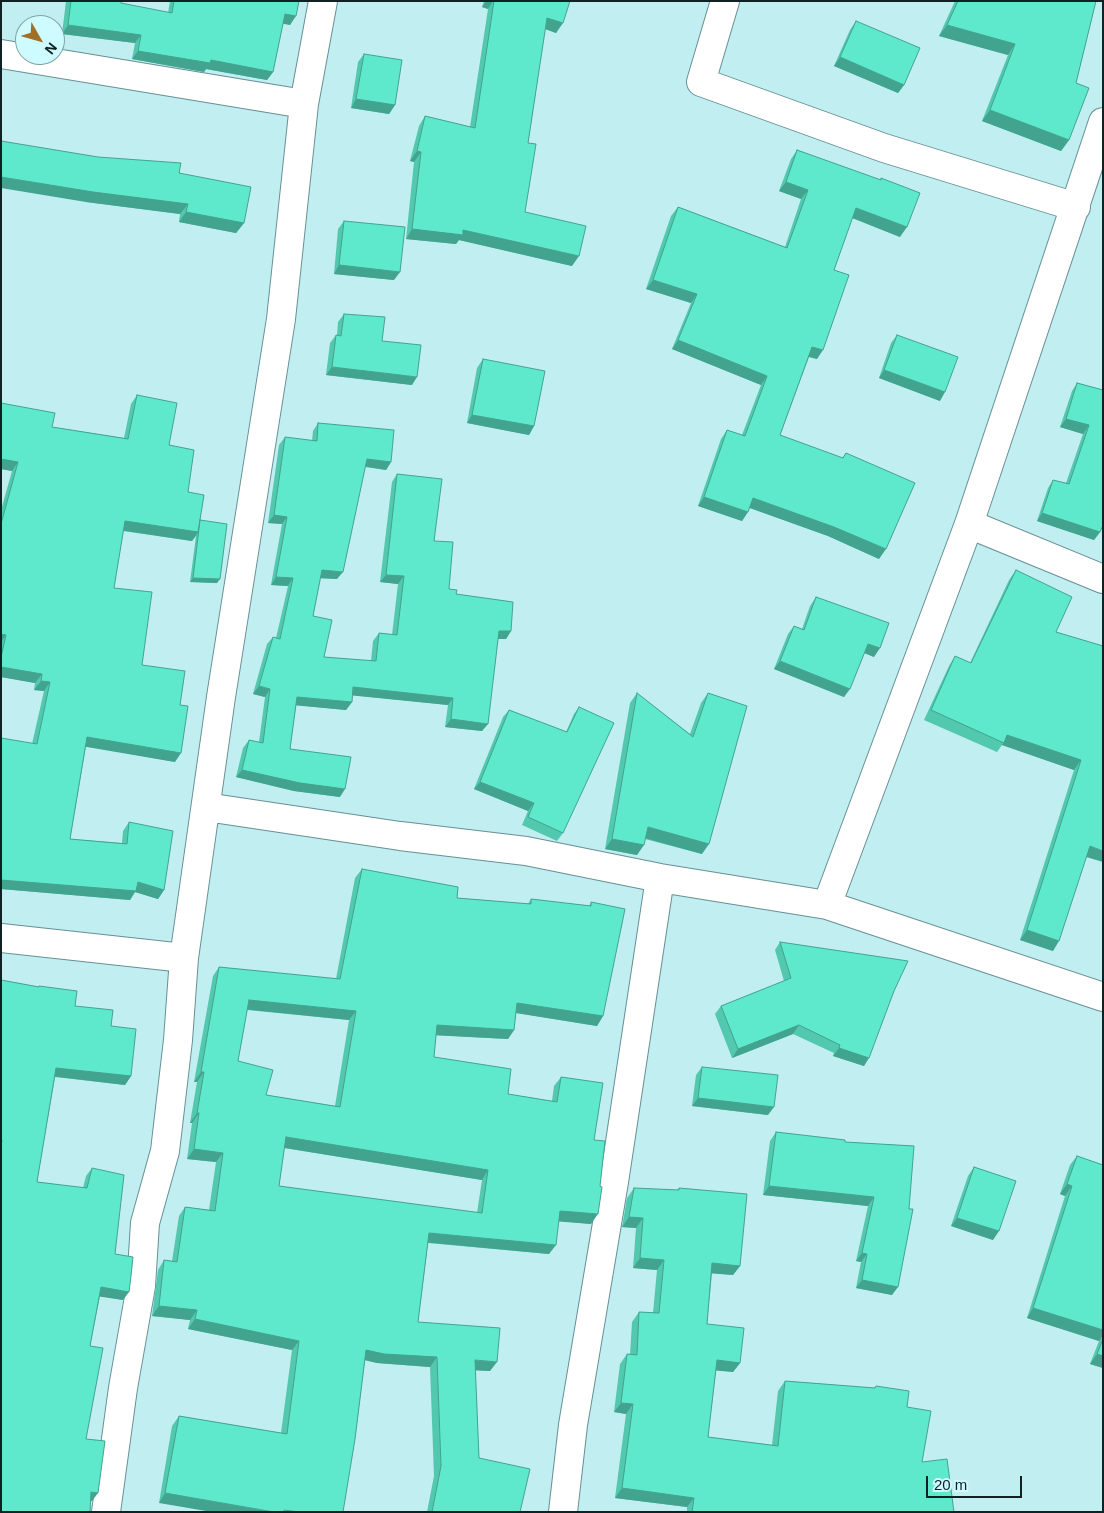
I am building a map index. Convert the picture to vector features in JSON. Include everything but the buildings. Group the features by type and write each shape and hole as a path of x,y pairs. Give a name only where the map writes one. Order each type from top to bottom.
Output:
{"street":[{"path":"106,1512 128,1352 141,1286 145,1223 165,1151 178,1040 184,958 221,697 281,319 304,104 323,1"},
{"path":"725,1 701,82 884,148 1076,208"},
{"path":"1,54 304,104"},
{"path":"827,905 969,524 1101,134"},
{"path":"969,524 1103,579"},
{"path":"206,806 400,836 526,850 660,878 827,905 1103,997"},
{"path":"563,1512 573,1425 612,1192 660,878"},
{"path":"1,938 184,958"}]}
